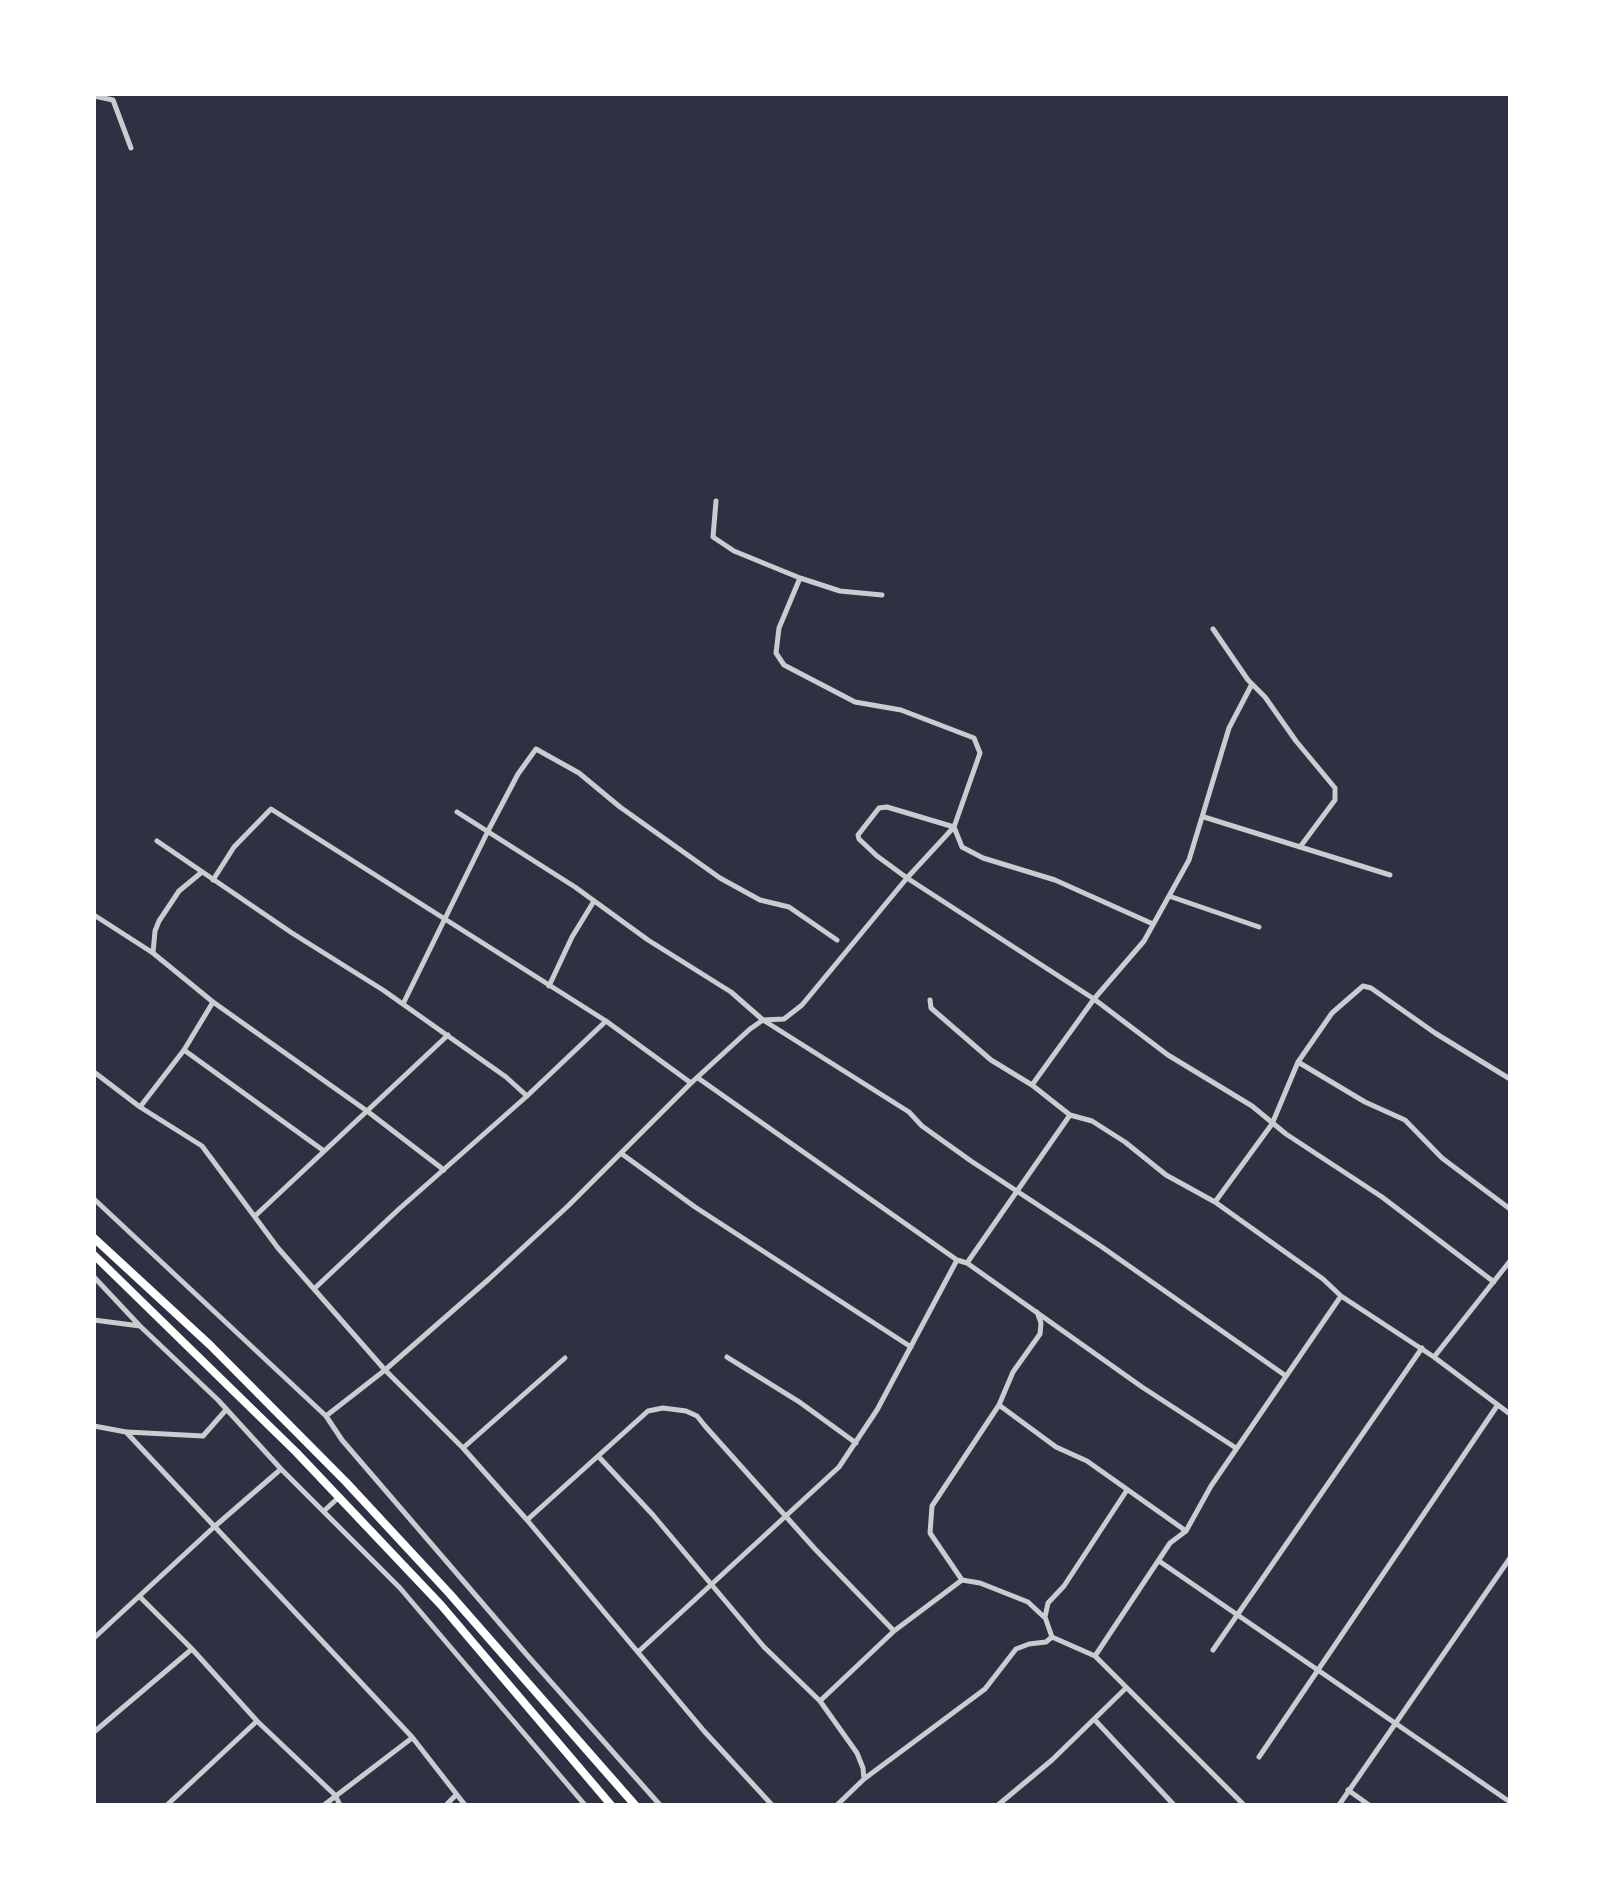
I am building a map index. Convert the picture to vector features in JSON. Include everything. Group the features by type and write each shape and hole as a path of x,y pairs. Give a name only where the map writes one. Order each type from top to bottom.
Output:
{"main road":[{"path":"94,1238 210,1345 346,1482 449,1593 635,1805"},
{"path":"94,1255 339,1497 441,1605 611,1805"}],"street":[{"path":"94,96 113,100 131,148"},
{"path":"716,501 714,539 734,551 840,591 882,595"},
{"path":"326,1416 385,1370 553,1220 691,1083 763,1020 784,1019 802,1005 907,878 954,827 980,753 974,738 901,710 855,702 784,665 776,653 779,628 800,578"},
{"path":"1213,629 1252,684 1335,788 1335,800 1300,847"},
{"path":"1032,1085 1094,999 1144,941 1189,860 1229,728 1252,684"},
{"path":"403,1004 488,831 533,750 539,749 579,773 620,807 720,878 760,900 789,907 837,940"},
{"path":"954,827 887,807 876,810 858,837 907,878 1094,999 1168,1055 1252,1106 1272,1124 1382,1197 1494,1282"},
{"path":"213,880 234,847 271,809 606,1021 691,1083"},
{"path":"457,812 731,992 763,1020 909,1112 922,1126 1286,1376"},
{"path":"1204,817 1390,875"},
{"path":"954,827 962,847 983,858 1055,880 1153,924"},
{"path":"157,841 448,1035 527,1096"},
{"path":"153,953 159,921 179,891 202,872"},
{"path":"1169,896 1259,927"},
{"path":"549,986 572,937 594,901"},
{"path":"94,915 153,953 213,1002 367,1111 444,1170"},
{"path":"1215,1202 1272,1124 1298,1062 1332,1013 1363,986 1371,988 1435,1033 1510,1079"},
{"path":"930,1000 931,1008 991,1060 1032,1085 1070,1115 1092,1121 1125,1142 1166,1175 1215,1202 1323,1279 1341,1296 1422,1348 1510,1414"},
{"path":"140,1107 184,1050 213,1002"},
{"path":"315,1288 606,1021"},
{"path":"255,1216 448,1035"},
{"path":"184,1050 324,1151"},
{"path":"1298,1062 1365,1102 1405,1120 1442,1158 1510,1209"},
{"path":"94,1072 140,1107 202,1146 278,1248 385,1370 463,1448 527,1520 772,1805"},
{"path":"698,1078 957,1260 967,1263 1142,1387 1236,1448"},
{"path":"967,1263 1070,1115"},
{"path":"622,1154 695,1207 911,1347"},
{"path":"94,1199 326,1416 342,1440 660,1805"},
{"path":"638,1652 831,1476 856,1443 957,1260"},
{"path":"1434,1357 1510,1261"},
{"path":"94,1277 400,1588 585,1805"},
{"path":"1095,1656 1170,1543 1186,1531 1236,1448 1341,1296"},
{"path":"1037,1312 1041,1323 1040,1334 1013,1372 999,1405 932,1506 930,1533 962,1580 980,1583 1028,1602 1045,1617 1052,1637 1095,1656 1244,1805"},
{"path":"94,1320 140,1326"},
{"path":"1213,1650 1422,1348"},
{"path":"727,1357 798,1401 856,1443"},
{"path":"463,1448 565,1358"},
{"path":"999,1405 1056,1447 1087,1461 1186,1531"},
{"path":"1259,1757 1497,1406"},
{"path":"527,1520 648,1411 663,1408 686,1411 700,1420 894,1631"},
{"path":"94,1426 126,1432 203,1436 225,1410"},
{"path":"126,1432 412,1737 465,1805"},
{"path":"598,1456 714,1584 764,1647 820,1701 857,1753 864,1779"},
{"path":"94,1638 281,1469"},
{"path":"1045,1617 1048,1603 1064,1586 1104,1529 1127,1490"},
{"path":"324,1511 339,1497"},
{"path":"1339,1805 1509,1560"},
{"path":"1159,1561 1510,1802"},
{"path":"820,1701 894,1631 962,1580"},
{"path":"140,1597 257,1721 335,1795 340,1805"},
{"path":"837,1805 864,1779 985,1689 1016,1649 1046,1642 1052,1637"},
{"path":"94,1732 192,1649"},
{"path":"998,1805 1052,1760 1126,1688"},
{"path":"1094,1719 1174,1805"},
{"path":"167,1805 257,1721"},
{"path":"324,1805 412,1737"},
{"path":"1348,1790 1369,1805"},
{"path":"446,1805 456,1795"},
{"path":"1006,1799 1011,1805"}]}
